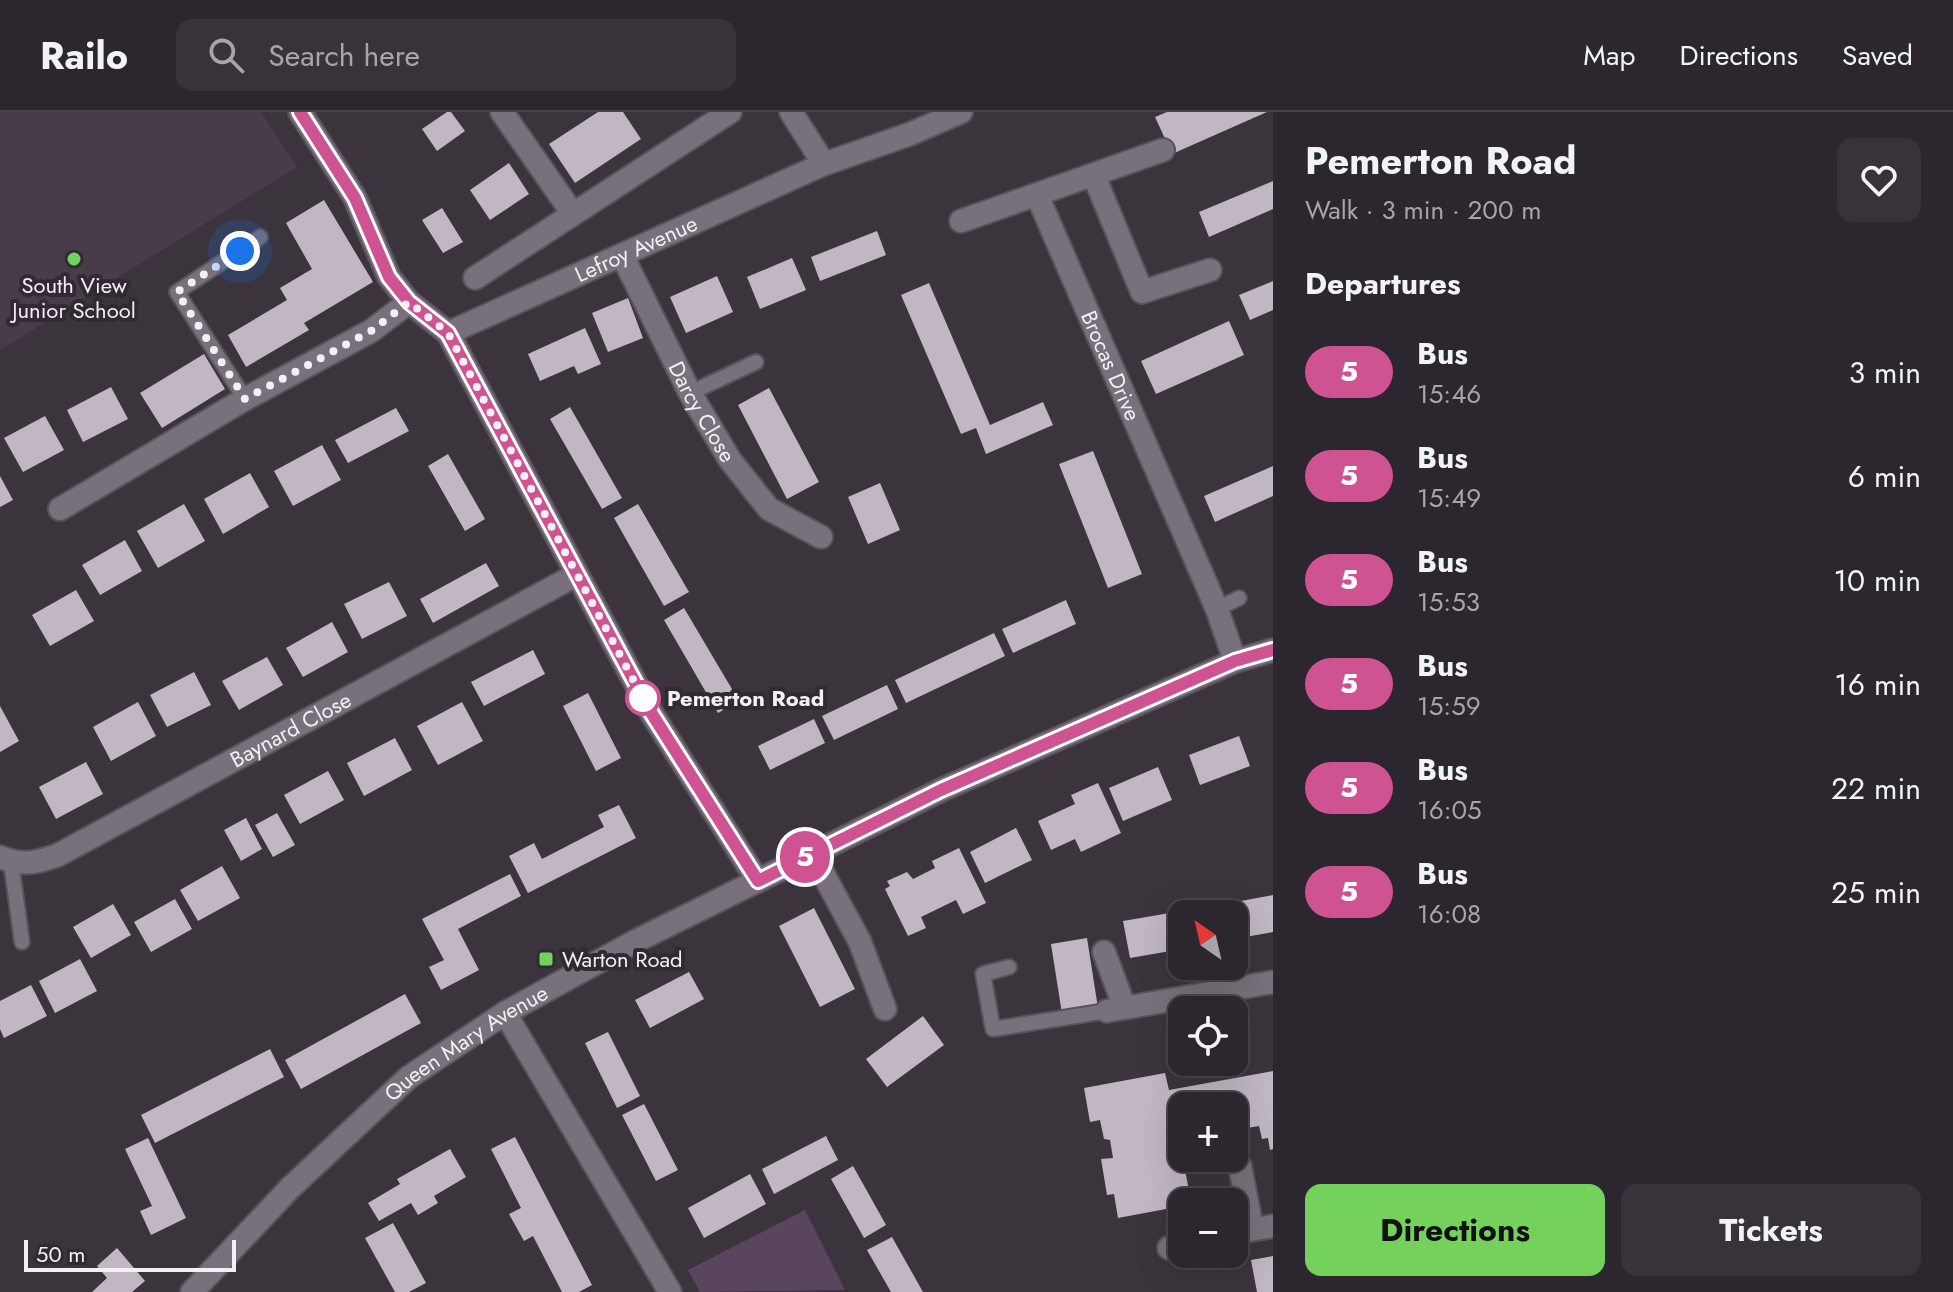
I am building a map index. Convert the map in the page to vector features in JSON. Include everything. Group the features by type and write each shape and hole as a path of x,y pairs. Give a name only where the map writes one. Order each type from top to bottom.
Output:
{"street":[{"path":"300,112 355,198 389,277 409,302 448,333 652,714 758,881"},
{"path":"502,112 573,214"},
{"path":"475,278 730,112"},
{"path":"791,112 824,164"},
{"name":"Lefroy Avenue","path":"448,333 824,164 910,134 961,112"},
{"path":"961,221 1163,150"},
{"path":"1094,176 1142,292 1210,270"},
{"name":"Brocas Drive","path":"1037,195 1217,609 1235,661"},
{"name":"Darcy Close","path":"622,255 690,393 730,460 769,509 821,537"},
{"path":"59,506 371,331 409,302"},
{"name":"Baynard Close","path":"6,860 38,863 58,855 576,575"},
{"name":"Queen Mary Avenue","path":"192,1292 290,1188 409,1077 505,1013 636,941 941,790 1235,661 1273,650"},
{"path":"812,853 860,942 885,1009"},
{"path":"1104,952 1116,1008 1273,982"},
{"path":"505,1013 670,1292"},
{"path":"1241,1172 1253,1229"}],"lane":[{"path":"245,399 177,292 260,237"},
{"path":"690,393 756,362"},
{"path":"1217,609 1239,598"},
{"path":"6,860 22,942"},
{"path":"1009,967 983,974 993,1029 1116,1008"}],"shaded area":[{"name":"South View Junior School","path":"0,112 261,112 297,167 0,350"},
{"path":"805,1210 845,1290 700,1292 688,1270"}],"building":[{"path":"451,112 465,131 437,151 422,129"},
{"path":"598,112 623,112 641,139 575,183 549,144"},
{"path":"1167,112 1267,112 1172,154 1155,117"},
{"path":"509,163 529,194 490,220 470,190"},
{"path":"1273,181 1273,209 1209,237 1199,212"},
{"path":"324,200 373,282 304,323 309,330 246,367 228,335 287,300 280,288 312,269 286,223"},
{"path":"442,208 463,242 443,253 422,220"},
{"path":"877,231 886,255 820,281 811,257"},
{"path":"792,258 806,290 760,309 747,277"},
{"path":"717,276 733,312 686,333 670,297"},
{"path":"1273,281 1273,310 1250,320 1239,295"},
{"path":"929,283 990,425 1043,402 1053,425 986,454 976,428 961,434 901,295"},
{"path":"628,298 643,338 608,352 592,313"},
{"path":"1229,321 1244,355 1156,394 1141,361"},
{"path":"585,328 601,364 578,374 574,366 540,381 528,354"},
{"path":"204,354 225,389 162,428 140,393"},
{"path":"111,387 128,419 83,442 67,410"},
{"path":"769,388 819,482 787,499 738,405"},
{"path":"570,407 622,498 602,509 550,419"},
{"path":"396,408 409,431 348,463 335,440"},
{"path":"45,416 64,450 23,472 4,438"},
{"path":"322,445 341,480 293,506 274,471"},
{"path":"1093,451 1142,574 1108,588 1059,464"},
{"path":"448,454 485,519 465,531 428,466"},
{"path":"1273,466 1273,496 1215,522 1204,496"},
{"path":"250,473 269,507 223,534 204,499"},
{"path":"0,476 13,500 0,507"},
{"path":"880,483 900,530 868,544 848,497"},
{"path":"184,504 205,541 158,568 137,531"},
{"path":"638,504 689,592 664,606 614,518"},
{"path":"125,540 142,571 100,595 82,565"},
{"path":"486,563 499,586 433,623 420,599"},
{"path":"389,582 407,616 362,639 344,604"},
{"path":"76,590 94,621 50,646 32,615"},
{"path":"1066,600 1076,624 1013,653 1002,629"},
{"path":"684,608 739,701 718,713 664,620"},
{"path":"332,622 348,652 303,677 286,648"},
{"path":"994,633 1005,656 906,703 895,680"},
{"path":"533,650 545,674 484,706 471,682"},
{"path":"267,657 283,685 239,710 222,681"},
{"path":"194,672 211,705 167,727 150,695"},
{"path":"887,685 898,709 834,740 822,716"},
{"path":"588,693 621,758 596,771 563,706"},
{"path":"138,702 156,736 111,761 93,727"},
{"path":"462,702 483,741 438,765 417,726"},
{"path":"0,706 19,741 0,752"},
{"path":"814,719 825,743 770,770 758,746"},
{"path":"1239,736 1250,766 1200,785 1189,755"},
{"path":"395,738 412,770 364,796 347,763"},
{"path":"86,762 103,794 56,819 39,787"},
{"path":"1158,767 1172,800 1123,821 1109,788"},
{"path":"328,771 344,800 300,824 284,795"},
{"path":"1098,783 1121,833 1081,852 1075,839 1051,850 1038,821 1075,804 1071,795"},
{"path":"619,805 636,838 528,893 509,856 534,843 542,859 604,827 598,815"},
{"path":"277,813 295,845 273,857 255,825"},
{"path":"246,818 262,849 241,861 224,830"},
{"path":"1016,828 1032,860 985,883 970,852"},
{"path":"959,848 986,903 963,914 956,900 921,917 926,928 908,936 885,889 890,886 887,881 907,872 913,879 935,868 932,861"},
{"path":"222,866 240,898 198,921 180,890"},
{"path":"510,874 521,896 458,929 479,970 441,990 429,967 444,960 422,919"},
{"path":"1273,895 1273,932 1248,936 1246,900"},
{"path":"175,899 192,929 151,952 134,922"},
{"path":"113,904 131,935 91,958 73,927"},
{"path":"814,908 855,989 820,1007 779,926"},
{"path":"1168,913 1168,951 1130,958 1123,921"},
{"path":"1087,938 1098,1008 1062,1014 1051,944"},
{"path":"80,959 97,991 55,1013 39,981"},
{"path":"689,972 704,999 650,1028 635,1000"},
{"path":"31,985 47,1016 4,1038 0,1029 0,1001"},
{"path":"405,994 421,1023 301,1089 285,1060"},
{"path":"923,1016 944,1045 887,1087 866,1059"},
{"path":"608,1032 640,1096 617,1108 585,1043"},
{"path":"270,1049 284,1077 155,1143 141,1115"},
{"path":"1273,1071 1273,1149 1270,1150 1268,1138 1262,1139 1259,1126 1248,1128 1248,1092 1168,1092 1168,1172 1186,1172 1188,1188 1168,1188 1168,1209 1118,1218 1114,1194 1107,1195 1101,1159 1113,1158 1110,1140 1104,1139 1100,1120 1090,1122 1084,1088 1165,1073 1169,1090"},
{"path":"644,1104 678,1170 656,1181 622,1115"},
{"path":"826,1136 838,1160 774,1194 762,1169"},
{"path":"515,1137 592,1285 579,1292 562,1292 533,1236 524,1241 509,1214 521,1208 491,1149"},
{"path":"148,1138 186,1218 151,1235 140,1211 152,1206 125,1149"},
{"path":"450,1149 466,1177 434,1196 438,1203 418,1215 411,1203 379,1221 368,1203 400,1184 397,1179"},
{"path":"853,1166 886,1225 864,1238 831,1179"},
{"path":"750,1174 766,1204 704,1238 688,1208"},
{"path":"393,1223 426,1283 409,1292 395,1292 365,1238"},
{"path":"892,1237 923,1292 891,1292 867,1250"},
{"path":"117,1248 145,1281 132,1292 92,1292 107,1278 97,1266"},
{"path":"1273,1256 1273,1292 1257,1292 1251,1260"}],"bus line":[{"name":"5","path":"300,112 355,198 389,277 409,302 448,333 652,714 758,881 941,790 1235,661 1273,650"}],"place":[{"name":"South View Junior School","path":"74,259"},
{"name":"Pemerton Road","path":"643,698"},
{"name":"Warton Road","path":"546,959"}],"route":[{"path":"240,251 177,292 245,399 371,331 409,302 448,333 643,698"}]}
